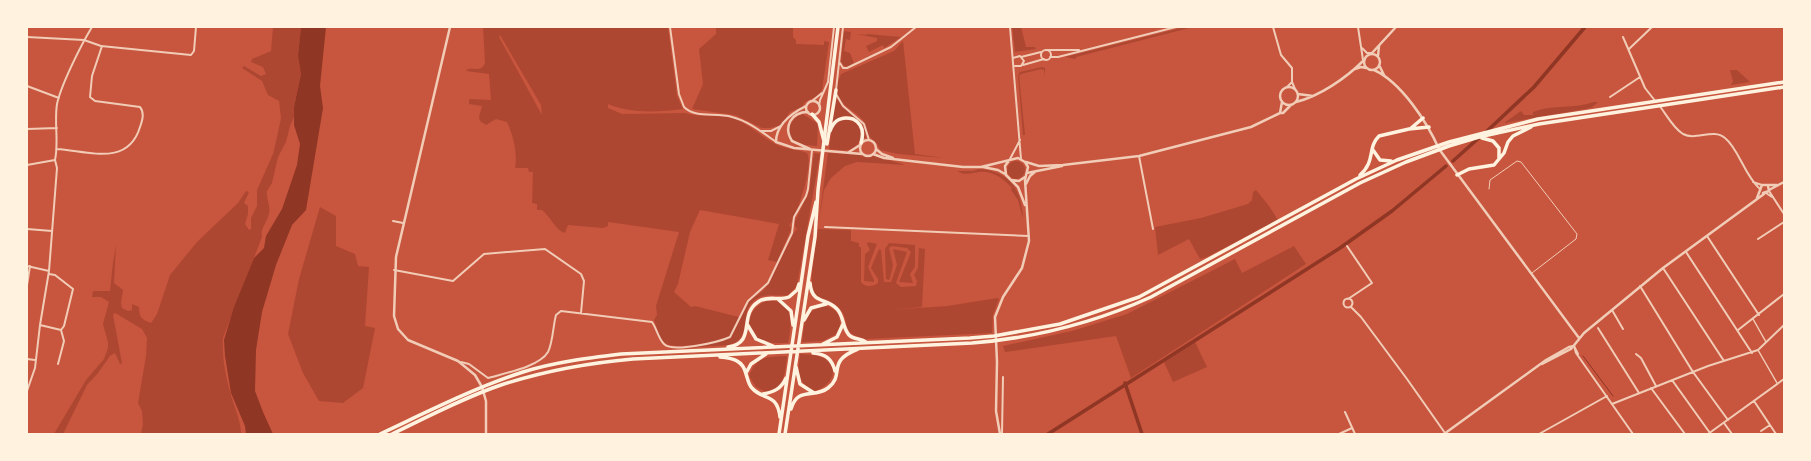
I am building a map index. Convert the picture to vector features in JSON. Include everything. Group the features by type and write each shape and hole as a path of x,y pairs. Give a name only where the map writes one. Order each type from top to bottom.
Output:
{"highway":[{"path":"779,434 807,245 825,146 838,27"},
{"path":"380,434 476,390 589,364 706,355 995,341 1040,333 1092,320 1126,308 1151,296 1360,183 1432,150 1466,137 1660,100 1784,82"},
{"path":"392,434 523,372 580,359 622,354 994,336 1060,324 1139,297 1356,179 1397,160 1539,122 1657,107 1784,87"},
{"path":"830,131 836,90"},
{"path":"812,114 819,122 825,146"},
{"path":"1409,129 1423,118"},
{"path":"825,146 833,124 839,119 853,119 862,127 863,133 861,144"},
{"path":"1457,175 1469,169 1492,166 1504,153 1508,142 1518,132 1539,122"},
{"path":"1356,179 1369,166 1375,140 1379,136 1409,129 1429,127"},
{"path":"1479,137 1487,139 1500,148 1499,159"},
{"path":"1372,149 1382,161 1397,160"},
{"path":"785,434 810,276 818,190"},
{"path":"707,350 735,346 739,343 745,334 749,310 759,301 768,298 789,298 798,288 804,267"},
{"path":"810,276 810,289 813,295 839,311 843,324 852,337 866,342"},
{"path":"778,299 791,312 793,320 793,341"},
{"path":"799,341 808,311 815,306 828,304"},
{"path":"747,322 750,331 756,339 774,347"},
{"path":"822,344 837,337 843,324"},
{"path":"787,420 792,404 796,398 802,394 821,392 830,387 841,358 847,353 862,348"},
{"path":"801,351 820,353 826,356 832,362 836,374"},
{"path":"746,373 751,364 757,358 769,353"},
{"path":"706,355 736,359 742,365 752,389 776,403 780,409 781,422"},
{"path":"796,358 800,384 814,393"},
{"path":"762,394 771,393 780,388 788,373"}],"street":[{"path":"27,391 32,379 36,360 49,272 57,168 55,160 57,149 57,108 59,98 84,40 92,27"},
{"path":"27,37 84,40 102,46 191,54 194,51 196,27"},
{"path":"450,27 403,223 394,270 394,316 399,331 412,342 469,364 488,378 536,363 542,359 548,351 557,312 561,311 652,322 662,342 671,348 680,348 730,337 748,301 768,283 792,233 795,214 806,196 808,189 812,150"},
{"path":"670,27 679,94 684,107 694,114 732,116 760,131 776,142 794,148 849,152 869,156 873,154 884,158 895,158 961,167 981,167 998,170 1006,175 1018,187 1027,208"},
{"path":"812,150 796,144 790,138 788,131 789,123 797,114 808,112 812,114 818,112 820,100 828,82 834,27"},
{"path":"843,27 836,90 840,103 864,124 869,140 873,142 876,148 882,154 895,158"},
{"path":"840,56 840,64 844,68 856,64 891,48 916,27"},
{"path":"1010,27 1021,159"},
{"path":"1014,66 1020,67 1050,57 1058,57 1176,27"},
{"path":"1273,27 1281,55 1292,68 1292,82 1298,94 1296,102"},
{"path":"1358,27 1363,60 1366,68"},
{"path":"1355,69 1366,55 1371,53 1396,27"},
{"path":"1629,49 1652,27"},
{"path":"1623,37 1648,92 1682,133 1693,136 1713,134 1724,136 1752,182 1765,194 1773,197"},
{"path":"1379,45 1379,65 1385,77"},
{"path":"57,149 114,154 124,149 136,138 142,118 141,107 94,100 90,96 92,76 102,46"},
{"path":"1362,47 1364,51 1378,56"},
{"path":"1013,58 1016,56 1021,57 1047,50 1084,50"},
{"path":"1047,50 1050,52 1050,57"},
{"path":"1041,52 1041,57 1044,59"},
{"path":"1021,57 1023,60 1023,65"},
{"path":"1374,70 1379,65"},
{"path":"1028,173 1064,165 1139,156 1250,127 1283,113 1291,105 1296,102 1306,100 1355,69 1361,67 1374,70 1385,77 1410,102 1423,118 1429,127 1438,149 1579,338"},
{"path":"1610,97 1640,77"},
{"path":"1280,113 1282,102 1280,93 1292,82"},
{"path":"27,86 59,98"},
{"path":"1286,87 1295,89"},
{"path":"776,142 777,133 792,114 806,106 824,91"},
{"path":"1298,94 1313,96"},
{"path":"812,101 818,103 820,106"},
{"path":"1282,102 1291,105"},
{"path":"806,106 808,112"},
{"path":"760,131 772,130 782,125"},
{"path":"27,128 57,128"},
{"path":"1006,175 1005,166 1016,150 1020,139"},
{"path":"849,152 869,140"},
{"path":"861,144 862,154"},
{"path":"873,154 876,148"},
{"path":"1139,156 1153,229"},
{"path":"981,167 1021,159 1025,162 1039,166 1064,165"},
{"path":"27,165 55,160"},
{"path":"1001,434 996,411 995,314 999,304 1022,268 1028,248 1029,236 1026,177 1028,167 1025,162"},
{"path":"1026,187 1030,176 1039,170"},
{"path":"1011,180 1019,181 1026,177"},
{"path":"1752,182 1762,185 1784,182"},
{"path":"1348,246 1372,283 1343,301 1343,306 1347,308 1351,307 1361,317 1407,379 1445,434 1542,364 1559,356 1574,346 1579,338 1640,286 1756,198 1765,194 1777,184"},
{"path":"1756,198 1762,185"},
{"path":"1768,185 1769,190 1784,214"},
{"path":"393,221 403,223"},
{"path":"1758,239 1784,222"},
{"path":"825,227 1029,236"},
{"path":"27,229 52,231"},
{"path":"1707,235 1758,315"},
{"path":"394,270 453,281 484,254 545,249 581,274 584,281 582,314"},
{"path":"1685,251 1752,353"},
{"path":"27,285 29,266 55,274 74,289 64,326 61,330 64,341 58,364"},
{"path":"1663,268 1724,361"},
{"path":"1640,286 1692,372 1728,420"},
{"path":"1738,330 1784,294"},
{"path":"1348,299 1352,302 1351,307"},
{"path":"1612,310 1623,329"},
{"path":"1753,319 1767,342"},
{"path":"40,325 61,330"},
{"path":"1612,404 1692,372 1752,353 1762,347 1784,325"},
{"path":"1598,328 1639,393"},
{"path":"1574,346 1578,355 1633,434"},
{"path":"1758,350 1777,384"},
{"path":"1636,354 1641,358 1656,386"},
{"path":"27,359 36,360"},
{"path":"461,362 475,375 483,390 486,406 486,434"},
{"path":"1001,434 1003,378"},
{"path":"1672,380 1709,433 1784,379"},
{"path":"1652,388 1685,434"},
{"path":"1539,434 1607,396"},
{"path":"1754,401 1776,434"},
{"path":"1345,412 1355,434"},
{"path":"1724,423 1732,434"},
{"path":"1761,431 1770,425"},
{"path":"1339,434 1352,428"}],"lane":[{"path":"1489,189 1490,180 1517,161 1521,162 1578,234 1576,239 1532,274"}],"shaded area":[{"path":"273,27 301,27 298,56 301,74 294,107 294,117 286,142 278,157 272,183 267,191 269,214 262,231 262,237 223,338 225,372 240,423 241,434 141,434 143,424 142,411 138,403 146,356 147,338 142,329 115,313 113,315 122,363 120,364 115,353 110,356 87,385 63,434 54,434 86,380 104,359 108,348 108,342 103,324 109,302 101,297 92,297 93,291 110,291 116,245 114,283 123,290 121,303 122,308 128,311 132,310 132,304 139,307 142,318 151,323 157,314 170,275 197,242 238,203 246,191 249,192 244,203 248,206 248,214 245,224 249,230 251,229 251,218 257,206 257,190 273,154 281,118 279,101 268,95 262,81 242,68 244,66 261,76 266,74 263,67 251,62 252,59 271,51"},
{"path":"301,27 326,27 320,86 323,108 306,210 292,225 276,265 262,312 256,350 255,391 273,434 246,434 245,426 231,393 224,340 234,307 254,258 264,248 266,236 282,209 297,165 300,144 294,125 294,107 301,74 298,56"},
{"path":"483,27 668,27 677,96 683,109 664,111 635,111 608,104 608,108 622,114 685,113 732,118 744,123 777,145 807,153 809,159 804,190 789,226 792,227 777,262 768,260 779,224 700,210 690,232 678,284 674,292 691,307 695,306 739,317 735,330 730,337 716,341 677,346 665,343 660,336 654,320 657,315 656,306 679,232 608,222 608,226 603,228 568,225 565,233 558,229 542,210 537,210 537,204 532,203 533,172 529,172 528,168 515,168 516,157 514,145 507,122 496,119 486,125 480,121 479,117 482,106 469,104 469,99 491,100 489,74 466,71 468,69 480,69 485,63","holes":["500,35 541,105 542,115 499,37"]},
{"path":"716,27 793,27 793,37 796,40 796,44 824,45 824,41 829,42 822,90 817,96 805,102 802,107 790,112 781,125 770,128 762,128 735,115 692,109 703,84 699,49 716,34"},
{"path":"1012,27 1021,27 1026,47 1035,47 1036,49 1015,52"},
{"path":"1185,27 1193,27 1076,57 1076,59 1065,57"},
{"path":"844,31 851,32 850,40 846,39 844,51 850,53 854,63 847,67 843,65 841,61"},
{"path":"856,34 901,37 884,48 883,45 869,52 866,46 877,41 877,38"},
{"path":"903,41 915,154 944,158 898,154 880,150 877,143 869,136 864,121 838,97 838,83 841,74 894,51"},
{"path":"1042,67 1045,68 1045,77 1044,70 1041,69 1021,74 1019,76 1025,135 1023,135 1018,76 1020,72"},
{"path":"1730,70 1737,70 1750,82 1731,85 1733,81"},
{"path":"836,97 844,108 859,120 865,131 866,138 864,138 862,126 854,118 843,116 832,123"},
{"path":"1598,102 1591,108 1504,123 1521,111 1524,115 1533,115 1533,112 1548,108"},
{"path":"803,114 818,124 817,146 799,144 790,136 789,131 792,122 798,116"},
{"path":"841,119 853,120 858,124 861,131 860,140 855,147 849,150 829,149 832,126"},
{"path":"814,153 820,154 797,286 788,295 763,296 753,302 748,308 742,336 737,341 729,345 683,348 731,337 749,301 763,291 769,283 793,234 797,229 795,226 795,221 809,192"},
{"path":"828,153 859,154 864,157 875,156 906,165 857,162 845,166 831,178 824,190 818,226"},
{"path":"1016,161 1022,164 1025,170 1022,176 1016,179 1010,176 1007,170 1010,164"},
{"path":"979,169 999,174 1012,184 1020,199 1023,219 1018,200 1011,190 1012,188 1001,178 989,172 965,174 957,171 973,171"},
{"path":"1256,190 1278,220 1207,257 1200,259 1189,239 1158,255 1155,227 1201,218 1248,204 1252,200 1253,192"},
{"path":"320,207 336,216 336,246 355,254 358,266 369,267 365,326 375,328 363,388 343,403 319,401 303,373 288,334 299,279"},
{"path":"818,229 851,230 851,241 859,243 859,247 861,247 861,282 866,286 878,283 878,279 871,268 879,249 881,250 884,282 891,282 897,265 893,249 907,252 896,283 901,287 916,286 917,281 914,275 918,268 919,248 925,249 922,307 890,310 947,306 998,298 999,299 993,315 992,333 865,339 851,333 848,330 843,314 838,306 819,298 813,291 812,274"},
{"path":"868,242 877,244 868,267 874,282 864,281 865,254 870,250 867,244"},
{"path":"889,243 915,245 915,267 910,274 913,283 899,282 911,252 907,248 892,246 889,248 893,265 889,280 886,279 885,249"},
{"path":"1294,246 1306,264 1131,378 1116,336 1005,352 1003,346 1072,331 1127,314 1235,259 1242,273"},
{"path":"770,300 778,302 788,310 791,322 788,343 772,343 761,340 752,333 749,327 749,321 754,310 764,302"},
{"path":"824,306 833,309 838,315 840,324 838,333 823,341 802,342 806,319 812,311"},
{"path":"1195,342 1207,367 1173,382 1164,362"},
{"path":"800,354 819,356 830,363 833,368 832,378 825,386 815,391 804,384 801,380 799,372"},
{"path":"787,356 783,379 777,388 766,392 756,387 749,376 756,364 764,358"}],"waterway":[{"path":"1486,132 1534,87 1585,27"},
{"path":"1453,161 1481,136"},
{"path":"1048,434 1340,248 1392,211 1446,166"},
{"path":"1583,356 1613,396"},
{"path":"1125,383 1142,434"}]}
